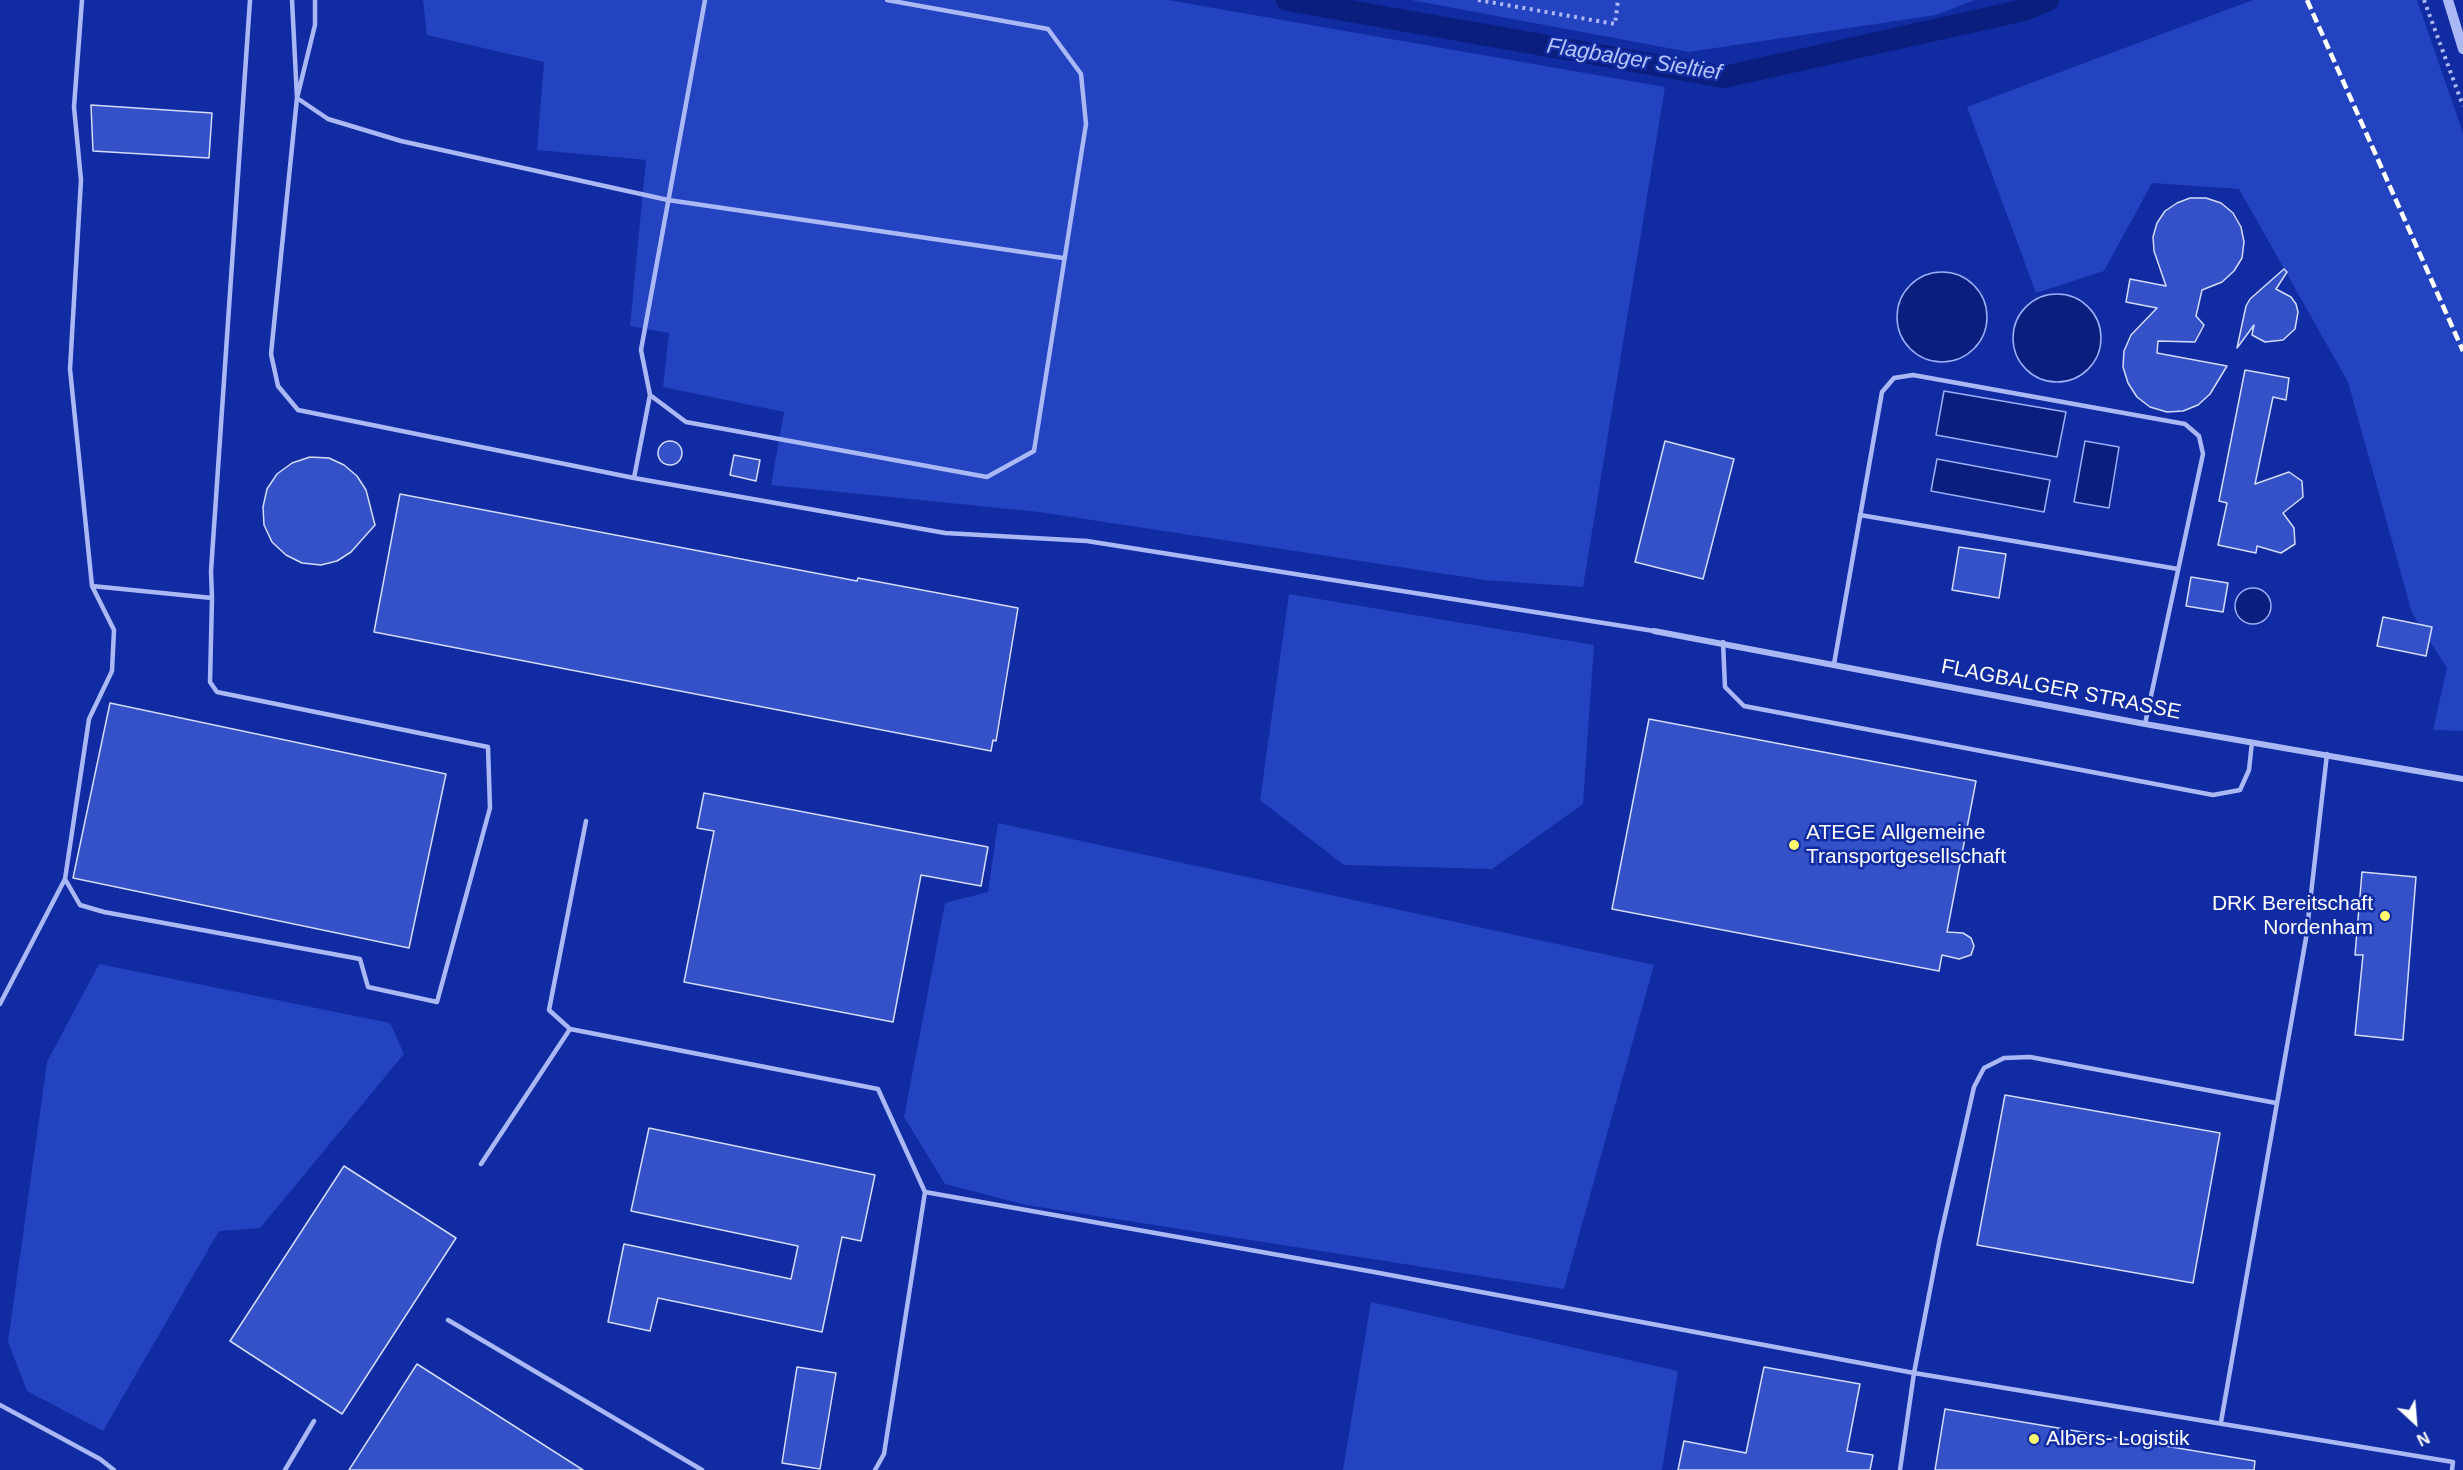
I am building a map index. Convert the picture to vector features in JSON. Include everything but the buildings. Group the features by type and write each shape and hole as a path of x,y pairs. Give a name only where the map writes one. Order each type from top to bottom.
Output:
{"street":[{"path":"2448,0 2463,49"},
{"name":"FLAGBALGER STRASSE","path":"1654,631 1723,642 2145,724 2463,779"}],"lane":[{"path":"0,1004 65,879 89,719 112,671 114,630 92,586 70,369 81,180 74,107 82,0"},
{"path":"65,879 80,905 104,912 360,959 368,987 437,1002 490,808 488,747 217,692 210,682 211,559 250,0"},
{"path":"292,0 297,98"},
{"path":"315,0 315,25 297,98 272,354 278,386 298,411 634,478 945,533 1087,541 1654,631"},
{"path":"634,478 650,395 640,350 705,0"},
{"path":"650,395 686,422 987,477 1034,451 1086,124 1081,74 1048,29 887,0"},
{"path":"297,98 328,119 401,141 668,200 1063,258"},
{"path":"1834,664 1882,392 1894,378 1913,375 2185,424 2199,436 2203,454 2145,724"},
{"path":"1860,515 2178,569"},
{"path":"92,586 212,598"},
{"path":"1723,642 1725,687 1744,706 2213,795 2240,790 2249,770 2253,741"},
{"path":"2221,1422 2306,938 2326,754"},
{"path":"586,821 549,1010 570,1029 878,1089 925,1192 884,1454 875,1470"},
{"path":"480,1164 570,1029"},
{"path":"1900,1470 1914,1373 1942,1226 1974,1087 1984,1068 2004,1058 2030,1057 2276,1103"},
{"path":"925,1192 1374,1272 1914,1373 2453,1462 2452,1470"},
{"path":"448,1320 702,1470"},
{"path":"0,1405 100,1459 114,1470"},
{"path":"285,1470 314,1421"}],"path":[{"path":"1478,0 1615,24 1618,0"},
{"path":"2424,0 2463,106"}],"shaded area":[{"path":"423,0 1168,0 1665,87 1583,587 1485,580 1039,512 771,485 784,412 663,387 669,333 630,326 646,160 537,150 544,62 427,35"},
{"path":"1411,0 1975,0 1936,15 1689,52"},
{"path":"2253,0 2417,0 2463,133 2463,731 2433,730 2447,668 2412,613 2348,382 2239,189 2152,183 2104,271 2036,293 1967,107"},
{"path":"1942,272 1959,276 1974,285 1983,300 1987,317 1983,334 1974,349 1959,358 1942,362 1925,358 1910,349 1901,334 1897,317 1901,300 1910,285 1925,276"},
{"path":"2057,294 2074,298 2088,307 2097,321 2101,338 2097,355 2088,369 2074,378 2057,382 2040,378 2026,369 2017,355 2013,338 2017,321 2026,307 2040,298"},
{"path":"1944,391 2066,412 2057,457 1936,435"},
{"path":"2085,441 2119,447 2109,508 2074,502"},
{"path":"1937,459 2050,480 2044,512 1931,491"},
{"path":"2253,588 2266,593 2271,606 2266,619 2253,624 2240,619 2235,606 2240,593"},
{"path":"1289,594 1594,645 1583,804 1492,869 1344,865 1260,800"},
{"path":"998,823 1654,965 1564,1289 1026,1205 945,1184 904,1117 945,903 988,892"},
{"path":"99,964 390,1023 404,1054 260,1228 219,1231 103,1431 27,1391 8,1342 47,1062"},
{"path":"1371,1302 1678,1371 1662,1470 1343,1470"}],"waterway":[{"name":"Flagbalger Sieltief","path":"1287,0 1724,77 2024,10 2048,0"}],"railway":[{"path":"2307,0 2463,351"}],"place":[{"name":"ATEGE Allgemeine Transportgesellschaft","path":"1794,845"},
{"name":"DRK Bereitschaft Nordenham","path":"2385,916"},
{"name":"Albers- Logistik","path":"2034,1439"}]}
